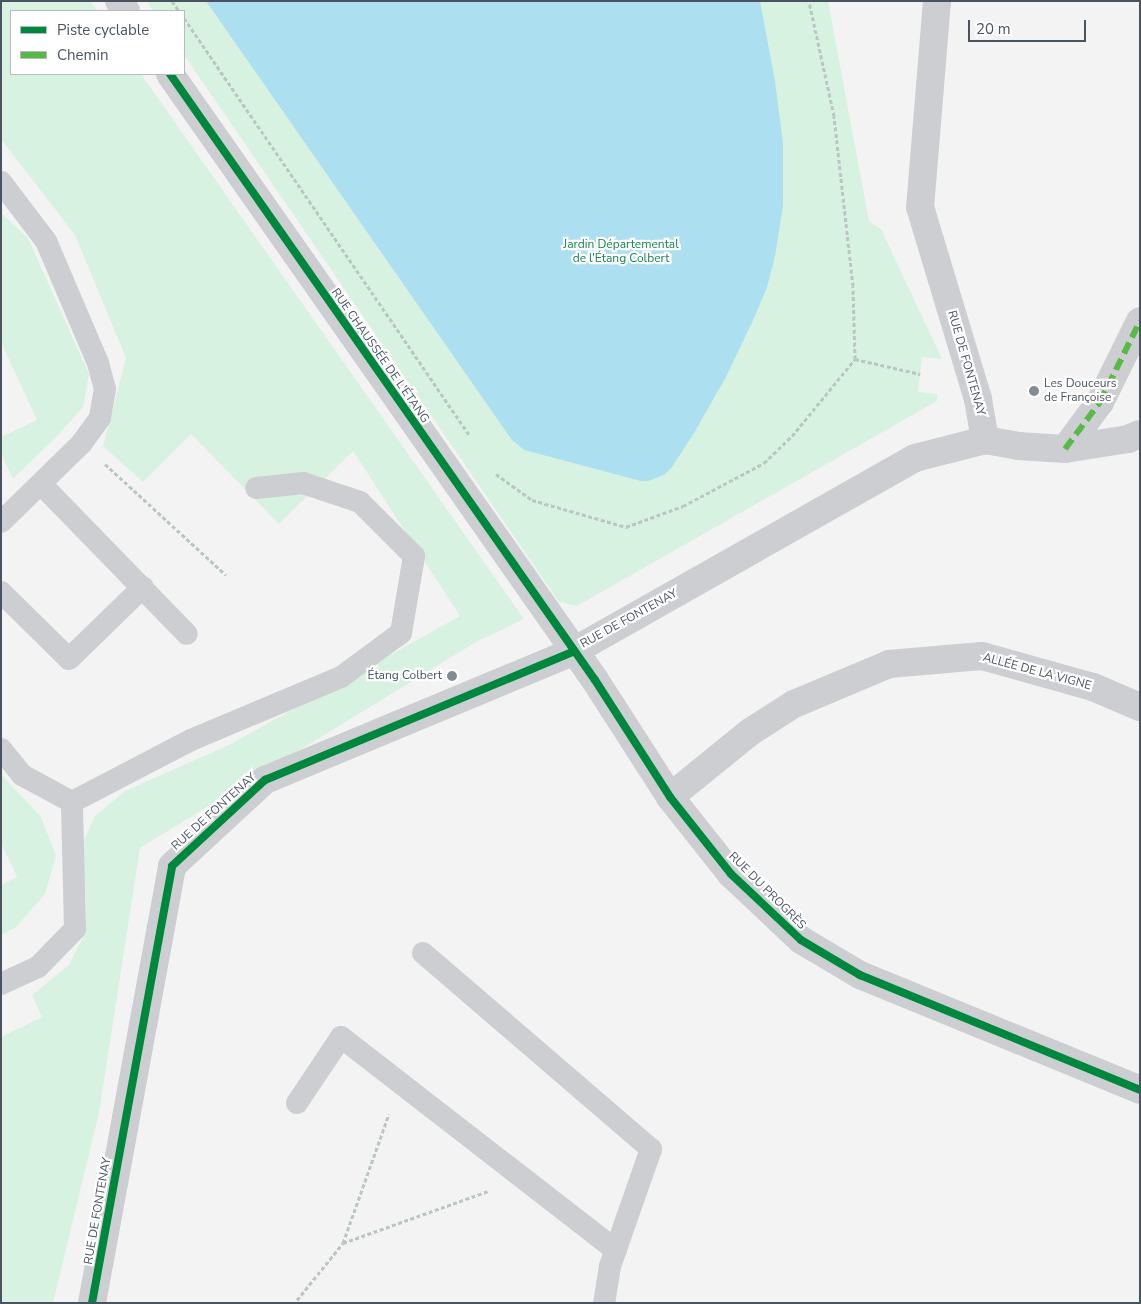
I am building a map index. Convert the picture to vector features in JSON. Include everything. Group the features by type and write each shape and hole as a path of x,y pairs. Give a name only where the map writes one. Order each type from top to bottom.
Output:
{"street":[{"name":"RUE DE FONTENAY","path":"92,1303 172,866 266,780 572,652 915,458 985,440 978,399 920,207 937,1"},
{"name":"RUE CHAUSSÉE DE L'ÉTANG","path":"171,75 572,652"},
{"path":"1065,449 1100,402 1140,321"},
{"path":"985,440 1018,446 1065,449 1128,439 1140,434"},
{"name":"RUE DU PROGRÈS","path":"572,652 594,680 670,797 731,874 801,940 860,975 1140,1090"},
{"name":"ALLÉE DE LA VIGNE","path":"670,797 750,732 794,704 889,664 982,656 1092,687 1140,707"}],"lane":[{"path":"1,182 46,241 98,363 105,389 100,418 82,443 1,522"},
{"path":"41,484 187,634"},
{"path":"72,802 191,740 341,677 401,633 414,556 360,502 304,484 256,488"},
{"path":"1,592 69,659 143,587"},
{"path":"1,749 22,774 72,802"},
{"path":"1,984 38,967 75,929 72,802"},
{"path":"423,954 651,1149 610,1266 604,1303"},
{"path":"297,1103 341,1037 616,1250"}],"path":[{"path":"491,468 497,476 532,500 626,527 683,506 764,463 792,436 855,360 853,286 834,116 809,1"},
{"path":"185,19 474,443"},
{"path":"855,360 920,374"},
{"path":"82,443 226,575"},
{"path":"297,1300 343,1243 400,1083"},
{"path":"343,1243 489,1191 508,1167"}],"green space":[{"path":"1,1 90,1 96,10 10,10 10,75 142,75 524,619 476,642 140,848 99,1113 53,1303 1,1303 1,1037 42,1017 32,995 69,965 86,931 82,845 95,816 125,791 229,745 460,616 353,451 279,524 191,434 143,482 103,446 126,358 75,235 1,139"},
{"name":"Jardin Départemental de l'Étang Colbert","path":"147,1 828,1 869,221 881,229 942,359 922,357 918,392 937,394 937,401 577,606 559,602 185,56 185,10 152,10"},
{"path":"1,213 28,238 89,374 83,407 59,434 13,479 1,453 1,437 37,420 1,342"},
{"path":"1,774 41,817 56,856 45,894 15,928 1,935 1,885 17,877 1,843"}],"water":[{"name":"Jardin Départemental de l'Étang Colbert","path":"206,1 760,1 775,81 783,143 783,206 775,256 767,287 726,377 694,433 672,467 664,475 648,481 641,481 524,450 512,440"}],"marked path":[{"path":"1065,449 1100,402 1140,321"}],"cycle path":[{"path":"171,75 595,680 670,797 731,874 801,940 860,975 1140,1090"},
{"path":"92,1303 172,866 265,780 572,652"}],"place":[{"name":"Les Douceurs de Françoise","path":"1034,391"},
{"name":"Étang Colbert","path":"452,676"}]}
